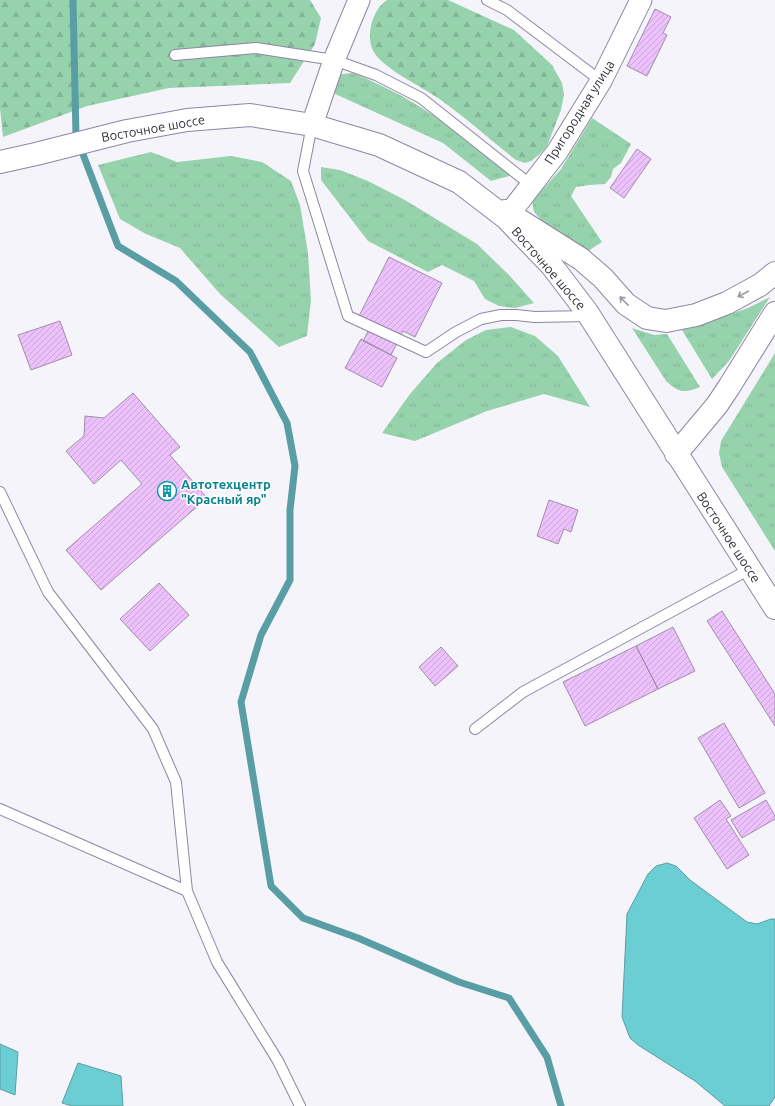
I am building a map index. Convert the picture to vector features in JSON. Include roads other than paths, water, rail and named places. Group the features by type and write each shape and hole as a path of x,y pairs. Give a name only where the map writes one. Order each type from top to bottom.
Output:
{"main road":[{"name":"Восточное шоссе","path":"0,162 127,131 187,120 250,115 312,126 379,145 459,182 507,216 552,266 590,316 676,454 775,608"},
{"path":"507,216 581,259 603,278 626,304 647,318 666,321 696,315 727,303 760,285 775,273"},
{"path":"676,454 729,387 775,313"}],"street":[{"path":"312,126 334,60 359,0"},
{"name":"Пригородная улица","path":"507,216 557,152 601,81 641,0"}],"lane":[{"path":"487,0 507,10 601,81"},
{"path":"175,55 256,48 334,60 376,75 421,98 531,185"},
{"path":"312,126 304,171 348,316 426,352 456,332 481,319 516,314 535,317 590,316"},
{"path":"0,492 48,592 153,729 176,782 187,891 217,962 278,1061 300,1106"},
{"path":"475,729 523,692 750,569"},
{"path":"0,809 187,891"}],"water":[{"path":"667,863 676,866 690,880 747,922 757,924 775,919 775,1097 769,1106 725,1106 695,1081 638,1045 630,1038 622,1017 627,914 648,874 656,866"},
{"path":"0,1044 18,1052 15,1095 0,1089"},
{"path":"78,1063 121,1076 123,1106 72,1106 62,1103"}],"waterway":[{"path":"73,0 76,136 118,246 176,281 250,352 287,423 295,466 290,510 290,580 261,635 241,702 271,886 303,918 358,938 459,982 509,998 547,1057 561,1106"}],"place":[{"name":"Автотехцентр \"Красный яр\"","path":"167,491"}]}
